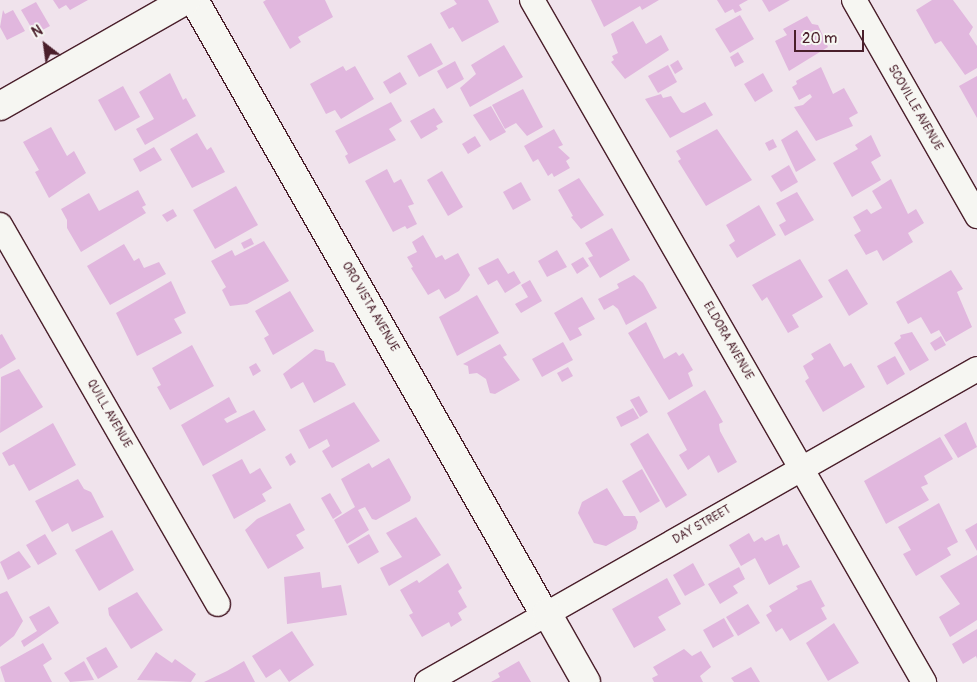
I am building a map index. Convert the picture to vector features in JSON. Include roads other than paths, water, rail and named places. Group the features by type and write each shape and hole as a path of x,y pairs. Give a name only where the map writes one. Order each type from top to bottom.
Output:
{"street":[{"path":"0,106 186,0"},
{"name":"ORO VISTA AVENUE","path":"194,0 586,682"},
{"name":"ELDORA AVENUE","path":"532,0 924,682"},
{"name":"SCOVILLE AVENUE","path":"854,0 977,216"},
{"name":"QUILL AVENUE","path":"0,224 218,604"},
{"name":"DAY STREET","path":"427,682 977,369"}]}
